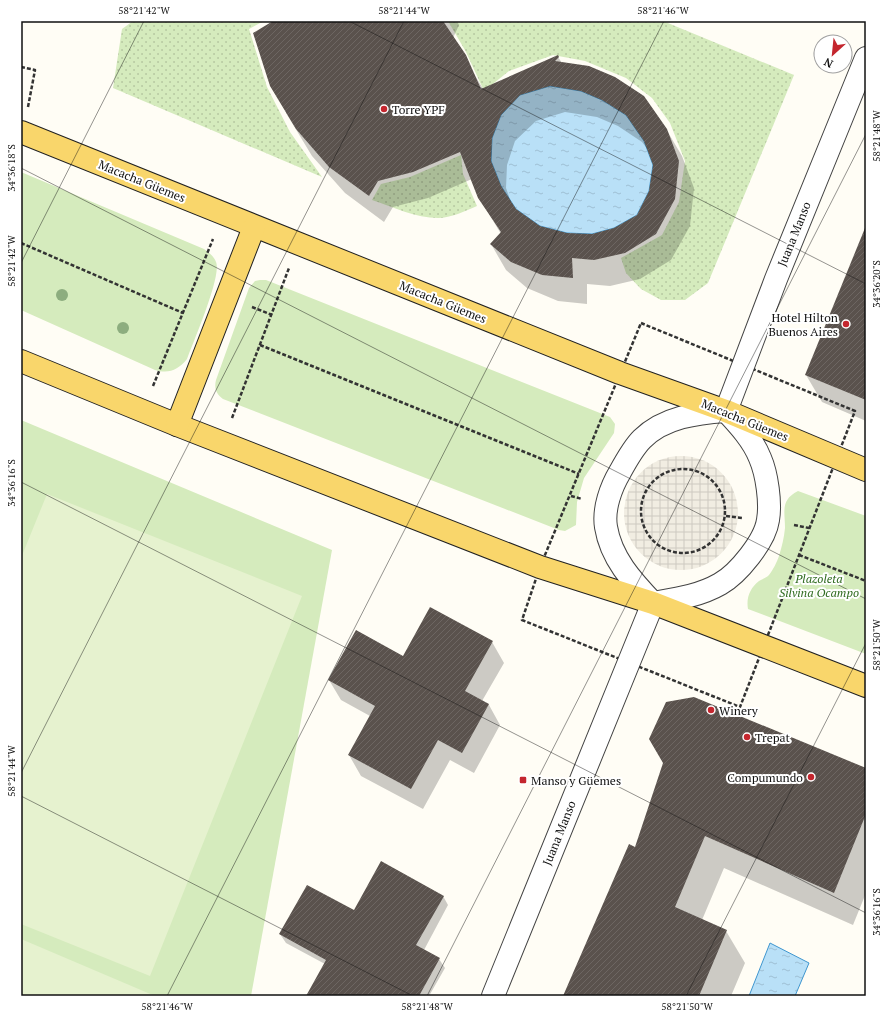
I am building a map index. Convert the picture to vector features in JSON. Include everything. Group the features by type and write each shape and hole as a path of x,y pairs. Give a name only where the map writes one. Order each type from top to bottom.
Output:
{"main road":[{"name":"Macacha Güemes","path":"22,133 620,373 726,411 866,470"},
{"path":"177,425 254,227"},
{"path":"21,361 222,443 540,567 653,603 866,686"}],"street":[{"name":"Juana Manso","path":"726,411 776,279 866,58"},
{"path":"726,411 742,429 760,458 766,477 768,521 759,542 735,573 720,584 682,598 653,603 623,570 613,550 606,526 607,506 614,480 642,439 657,428 676,419 700,412 726,411"},
{"name":"Juana Manso","path":"493,996 653,603"}],"path":[{"path":"21,67 35,70 22,133"},
{"path":"143,411 223,214"},
{"path":"21,243 183,313"},
{"path":"222,443 298,244"},
{"path":"260,345 579,474"},
{"path":"540,567 620,373"},
{"path":"740,707 837,458"},
{"path":"683,469 697,471 710,478 719,489 725,502 726,516 722,529 714,540 704,549 690,553 677,553 664,549 653,541 645,530 641,517 642,502 647,489 656,478 669,472 683,469"},
{"path":"799,555 866,581"}],"green space":[{"path":"133,21 264,21 249,29 267,87 290,132 322,177 113,88 122,29"},
{"path":"448,21 663,21 794,75 708,283 685,300 661,300 641,289 626,273 621,258 662,235 679,202 685,161 670,123 652,98 626,78 585,61 553,55 509,71 484,91 466,52"},
{"path":"461,155 463,174 477,206 453,216 430,218 396,209 372,200 381,184 410,177"},
{"path":"21,172 204,249 212,256 216,262 217,269 215,281 187,359 180,366 165,372 155,370 21,310"},
{"path":"266,280 610,417 615,424 614,433 584,478 577,502 576,525 565,531 559,530 223,399 216,391 216,380 249,288 255,281"},
{"path":"21,420 332,550 251,996 21,996"},
{"name":"Plazoleta Silvina Ocampo","path":"798,491 866,516 866,654 748,609 748,597 751,590 759,581 769,575 777,561 784,535 784,512 786,502 788,498"},
{"path":"47,494 302,596 150,976 21,924 21,558"},
{"path":"21,939 155,996 21,996"}],"shaded area":[{"path":"681,456 692,457 703,461 721,473 733,491 737,502 737,524 733,535 721,553 703,565 692,569 681,570 670,569 659,565 641,553 629,535 625,524 624,513 625,502 629,491 641,473 659,461 670,457"}],"water":[{"path":"550,86 581,91 602,100 626,115 644,141 653,165 649,191 637,215 614,228 592,234 567,233 540,226 516,209 501,186 491,161 492,138 501,115 520,95"},
{"path":"770,943 809,963 795,996 749,996"}],"building":[{"name":"Torre YPF","path":"273,21 443,21 466,55 481,89 558,55 559,57 555,61 589,66 615,77 644,96 667,129 679,161 675,199 656,234 625,253 594,260 572,258 573,278 542,275 511,262 490,244 501,232 478,198 460,152 413,172 378,181 369,196 329,167 296,129 270,86 253,33","holes":["550,86 581,91 602,100 626,115 644,141 653,165 649,191 637,215 614,228 592,234 567,233 540,226 516,209 501,186 491,161 492,138 501,115 520,95"]},
{"name":"Hotel Hilton Buenos Aires","path":"866,228 866,400 805,375"},
{"path":"430,607 493,641 465,691 489,704 462,753 438,740 411,789 348,755 375,706 328,680 356,630 403,656"},
{"path":"694,697 866,768 866,814 834,893 705,836 675,907 727,930 699,996 563,996 629,844 635,847 663,763 649,739 666,702"},
{"path":"381,861 444,896 416,945 440,958 419,996 306,996 326,960 279,934 307,885 354,910"}],"place":[{"name":"Torre YPF","path":"384,109"},
{"name":"Hotel Hilton Buenos Aires","path":"846,324"},
{"name":"Winery","path":"711,710"},
{"name":"Trepat","path":"747,737"},
{"name":"Compumundo","path":"811,777"},
{"name":"Manso y Güemes","path":"523,780"}]}
